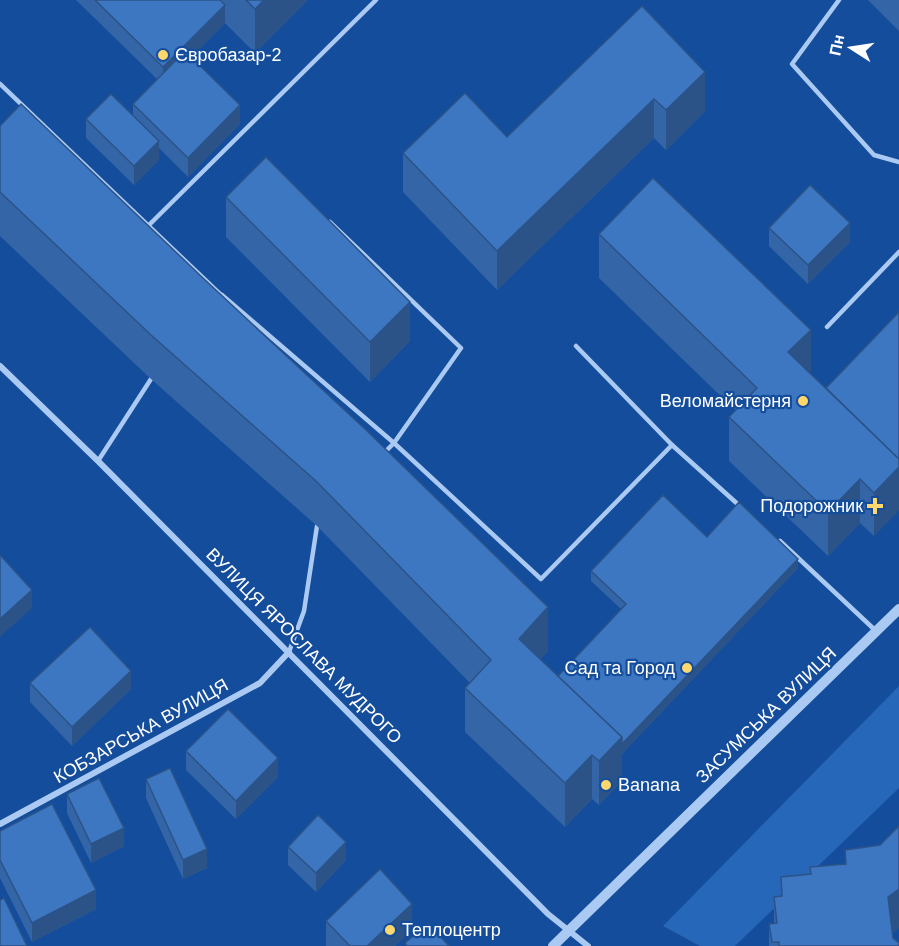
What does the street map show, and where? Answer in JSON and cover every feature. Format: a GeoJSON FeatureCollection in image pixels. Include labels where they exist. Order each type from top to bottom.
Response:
{"type":"FeatureCollection","features":[{"type":"Feature","properties":{"kind":"street","name":"ВУЛИЦЯ ЯРОСЛАВА МУДРОГО"},"geometry":{"type":"LineString","coordinates":[[0,366],[568,931],[588,946]]}},
{"type":"Feature","properties":{"kind":"street","name":"ЗАСУМСЬКА ВУЛИЦЯ"},"geometry":{"type":"LineString","coordinates":[[553,946],[899,609]]}},
{"type":"Feature","properties":{"kind":"street","name":"КОБЗАРСЬКА ВУЛИЦЯ"},"geometry":{"type":"LineString","coordinates":[[0,824],[260,683],[289,652]]}},
{"type":"Feature","properties":{"kind":"lane"},"geometry":{"type":"LineString","coordinates":[[149,225],[376,0]]}},
{"type":"Feature","properties":{"kind":"lane"},"geometry":{"type":"LineString","coordinates":[[839,0],[792,64],[874,155],[899,162]]}},
{"type":"Feature","properties":{"kind":"lane"},"geometry":{"type":"LineString","coordinates":[[0,84],[222,296],[394,443],[541,579],[672,445]]}},
{"type":"Feature","properties":{"kind":"lane"},"geometry":{"type":"LineString","coordinates":[[321,214],[462,348],[394,443],[380,458]]}},
{"type":"Feature","properties":{"kind":"lane"},"geometry":{"type":"LineString","coordinates":[[827,327],[899,252]]}},
{"type":"Feature","properties":{"kind":"lane"},"geometry":{"type":"LineString","coordinates":[[216,305],[222,296]]}},
{"type":"Feature","properties":{"kind":"lane"},"geometry":{"type":"LineString","coordinates":[[576,346],[672,445],[749,514]]}},
{"type":"Feature","properties":{"kind":"lane"},"geometry":{"type":"LineString","coordinates":[[98,461],[151,379]]}},
{"type":"Feature","properties":{"kind":"lane"},"geometry":{"type":"LineString","coordinates":[[289,652],[304,611],[317,526]]}},
{"type":"Feature","properties":{"kind":"lane"},"geometry":{"type":"LineString","coordinates":[[775,537],[876,631]]}},
{"type":"Feature","properties":{"kind":"shaded area"},"geometry":{"type":"Polygon","coordinates":[[[899,686],[899,788],[735,946],[700,946],[663,926],[899,686]]]}},
{"type":"Feature","properties":{"kind":"building","name":"Євробазар-2"},"geometry":{"type":"Polygon","coordinates":[[[95,0],[220,0],[225,5],[163,67],[95,0]]]}},
{"type":"Feature","properties":{"kind":"building"},"geometry":{"type":"Polygon","coordinates":[[[246,0],[264,0],[255,9],[246,0]]]}},
{"type":"Feature","properties":{"kind":"building"},"geometry":{"type":"Polygon","coordinates":[[[642,6],[705,72],[666,110],[654,99],[497,251],[403,153],[465,93],[507,137],[642,6]]]}},
{"type":"Feature","properties":{"kind":"building"},"geometry":{"type":"Polygon","coordinates":[[[185,51],[240,105],[188,158],[133,104],[185,51]]]}},
{"type":"Feature","properties":{"kind":"building"},"geometry":{"type":"Polygon","coordinates":[[[111,94],[159,141],[134,166],[86,119],[111,94]]]}},
{"type":"Feature","properties":{"kind":"building"},"geometry":{"type":"Polygon","coordinates":[[[21,104],[366,430],[548,607],[519,639],[622,737],[599,761],[592,755],[565,783],[465,688],[491,660],[317,482],[151,335],[0,192],[0,126],[21,104]]]}},
{"type":"Feature","properties":{"kind":"building"},"geometry":{"type":"Polygon","coordinates":[[[266,157],[410,302],[370,342],[226,197],[266,157]]]}},
{"type":"Feature","properties":{"kind":"building"},"geometry":{"type":"Polygon","coordinates":[[[653,178],[811,330],[788,352],[899,459],[899,467],[874,493],[860,479],[828,512],[729,417],[757,388],[599,234],[653,178]]]}},
{"type":"Feature","properties":{"kind":"building"},"geometry":{"type":"Polygon","coordinates":[[[810,185],[850,223],[808,265],[769,228],[810,185]]]}},
{"type":"Feature","properties":{"kind":"building"},"geometry":{"type":"Polygon","coordinates":[[[899,312],[899,459],[826,388],[899,312]]]}},
{"type":"Feature","properties":{"kind":"building"},"geometry":{"type":"Polygon","coordinates":[[[663,495],[707,537],[739,502],[798,559],[622,744],[622,737],[558,676],[626,604],[591,571],[663,495]]]}},
{"type":"Feature","properties":{"kind":"building"},"geometry":{"type":"Polygon","coordinates":[[[0,555],[32,590],[0,619],[0,555]]]}},
{"type":"Feature","properties":{"kind":"building"},"geometry":{"type":"Polygon","coordinates":[[[90,627],[131,671],[72,727],[30,683],[90,627]]]}},
{"type":"Feature","properties":{"kind":"building"},"geometry":{"type":"Polygon","coordinates":[[[228,709],[278,758],[236,801],[186,751],[228,709]]]}},
{"type":"Feature","properties":{"kind":"building"},"geometry":{"type":"Polygon","coordinates":[[[170,768],[207,849],[183,860],[146,779],[170,768]]]}},
{"type":"Feature","properties":{"kind":"building"},"geometry":{"type":"Polygon","coordinates":[[[99,778],[124,828],[91,844],[67,794],[99,778]]]}},
{"type":"Feature","properties":{"kind":"building"},"geometry":{"type":"Polygon","coordinates":[[[52,804],[96,890],[32,923],[0,860],[0,831],[52,804]]]}},
{"type":"Feature","properties":{"kind":"building"},"geometry":{"type":"Polygon","coordinates":[[[318,815],[346,842],[316,873],[288,847],[318,815]]]}},
{"type":"Feature","properties":{"kind":"building"},"geometry":{"type":"Polygon","coordinates":[[[899,826],[899,889],[888,897],[893,938],[899,946],[779,946],[779,942],[772,942],[769,924],[777,923],[774,897],[782,896],[781,877],[811,874],[810,867],[846,864],[845,850],[880,845],[899,826]]]}},
{"type":"Feature","properties":{"kind":"building"},"geometry":{"type":"Polygon","coordinates":[[[380,869],[412,904],[367,946],[350,946],[326,921],[380,869]]]}},
{"type":"Feature","properties":{"kind":"building"},"geometry":{"type":"Polygon","coordinates":[[[4,898],[27,946],[0,946],[0,900],[4,898]]]}},
{"type":"Feature","properties":{"kind":"building"},"geometry":{"type":"Polygon","coordinates":[[[428,923],[449,946],[407,946],[405,943],[428,923]]]}},
{"type":"Feature","properties":{"kind":"place","name":"Євробазар-2"},"geometry":{"type":"Point","coordinates":[163,55]}},
{"type":"Feature","properties":{"kind":"place","name":"Веломайстерня"},"geometry":{"type":"Point","coordinates":[803,401]}},
{"type":"Feature","properties":{"kind":"place","name":"Подорожник"},"geometry":{"type":"Point","coordinates":[875,506]}},
{"type":"Feature","properties":{"kind":"place","name":"Сад та Город"},"geometry":{"type":"Point","coordinates":[687,668]}},
{"type":"Feature","properties":{"kind":"place","name":"Banana"},"geometry":{"type":"Point","coordinates":[606,785]}},
{"type":"Feature","properties":{"kind":"place","name":"Теплоцентр"},"geometry":{"type":"Point","coordinates":[390,930]}}]}
